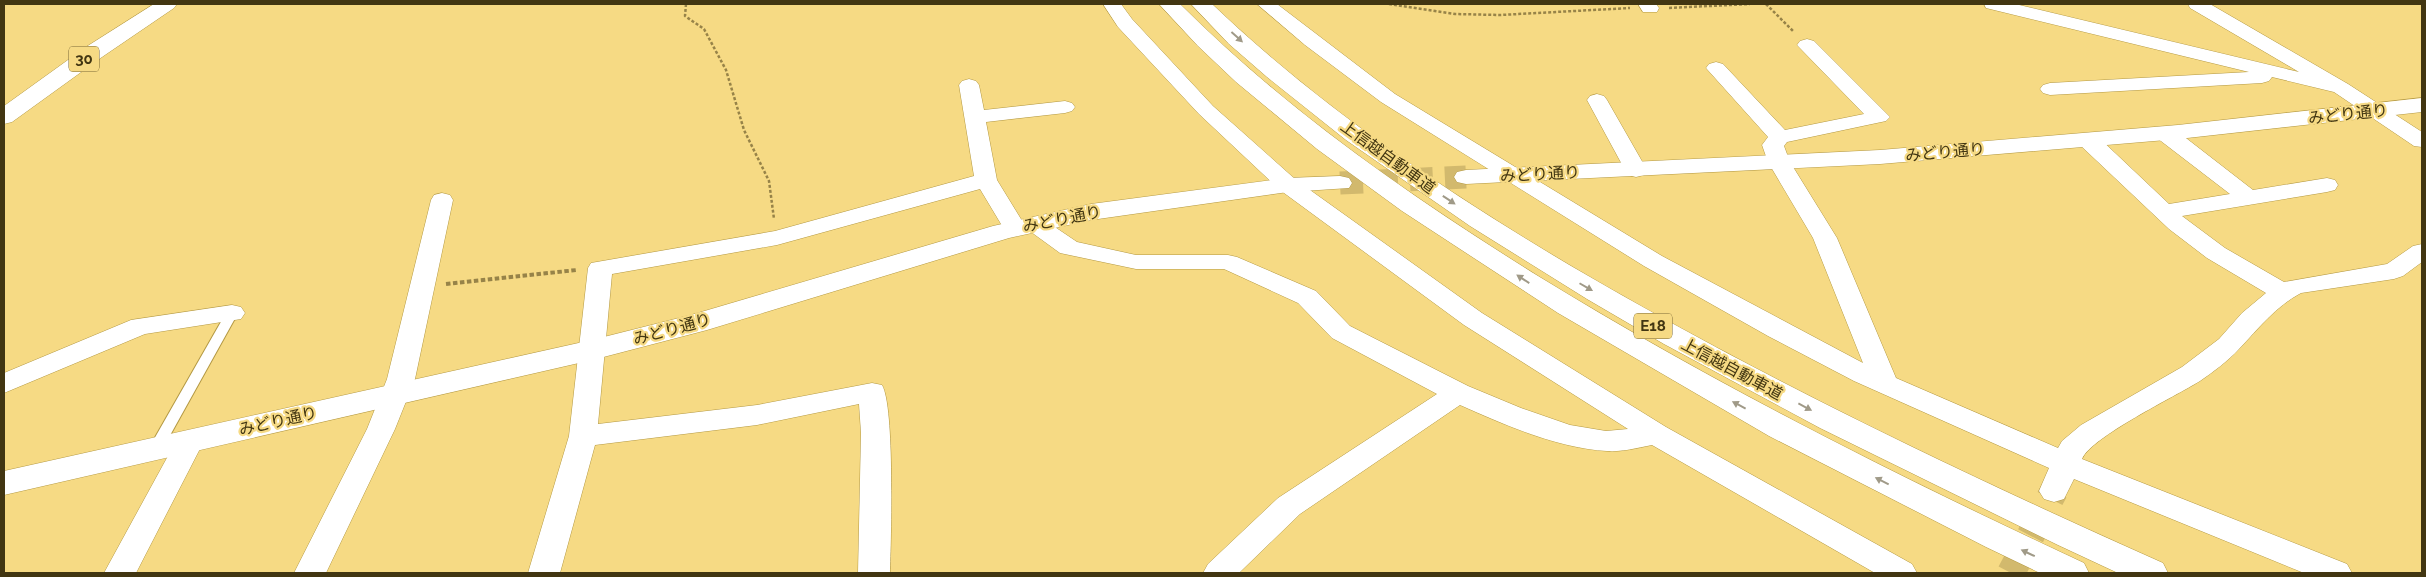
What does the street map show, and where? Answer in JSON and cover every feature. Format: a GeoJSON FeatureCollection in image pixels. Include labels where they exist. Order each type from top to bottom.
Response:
{"type":"FeatureCollection","features":[{"type":"Feature","properties":{"kind":"main road","name":"30"},"geometry":{"type":"LineString","coordinates":[[4,117],[94,52],[167,4]]}},
{"type":"Feature","properties":{"kind":"main road","name":"上信越自動車道"},"geometry":{"type":"LineString","coordinates":[[1169,4],[1238,71],[1303,126],[1432,220],[1556,300],[1676,371],[1823,450],[2072,573]]}},
{"type":"Feature","properties":{"kind":"main road","name":"上信越自動車道"},"geometry":{"type":"LineString","coordinates":[[1201,4],[1266,63],[1325,112],[1398,166],[1478,220],[1574,279],[1699,352],[1842,427],[2012,510],[2151,573]]}},
{"type":"Feature","properties":{"kind":"main road","name":"みどり通り"},"geometry":{"type":"LineString","coordinates":[[1466,177],[1880,157],[2166,133],[2375,112],[2422,105]]}},
{"type":"Feature","properties":{"kind":"main road","name":"みどり通り"},"geometry":{"type":"LineString","coordinates":[[4,483],[592,350],[697,324],[1025,227],[1091,212],[1288,185],[1340,182]]}},
{"type":"Feature","properties":{"kind":"street"},"geometry":{"type":"LineString","coordinates":[[1112,4],[1125,23],[1206,110],[1288,185],[1473,319],[1656,434],[1901,573]]}},
{"type":"Feature","properties":{"kind":"street"},"geometry":{"type":"LineString","coordinates":[[1266,4],[1388,98],[1661,266],[1777,330],[1885,384],[2066,464],[2336,573]]}},
{"type":"Feature","properties":{"kind":"street"},"geometry":{"type":"LineString","coordinates":[[1993,4],[2341,88]]}},
{"type":"Feature","properties":{"kind":"street"},"geometry":{"type":"LineString","coordinates":[[2198,4],[2341,88],[2422,141]]}},
{"type":"Feature","properties":{"kind":"street"},"geometry":{"type":"LineString","coordinates":[[1807,45],[1879,117],[1780,137],[1773,145],[1779,162],[1826,238],[1885,384]]}},
{"type":"Feature","properties":{"kind":"street"},"geometry":{"type":"LineString","coordinates":[[1716,68],[1780,137]]}},
{"type":"Feature","properties":{"kind":"street"},"geometry":{"type":"LineString","coordinates":[[2050,89],[2289,76]]}},
{"type":"Feature","properties":{"kind":"street"},"geometry":{"type":"LineString","coordinates":[[969,85],[986,180],[1025,227],[1069,248],[1136,262],[1228,262],[1307,297],[1341,332],[1458,393],[1524,419],[1566,432],[1606,441],[1656,434]]}},
{"type":"Feature","properties":{"kind":"street"},"geometry":{"type":"LineString","coordinates":[[1597,100],[1636,170]]}},
{"type":"Feature","properties":{"kind":"street"},"geometry":{"type":"LineString","coordinates":[[974,117],[1065,107]]}},
{"type":"Feature","properties":{"kind":"street"},"geometry":{"type":"LineString","coordinates":[[2166,133],[2250,198]]}},
{"type":"Feature","properties":{"kind":"street"},"geometry":{"type":"LineString","coordinates":[[2088,140],[2164,212],[2216,253],[2283,292]]}},
{"type":"Feature","properties":{"kind":"street"},"geometry":{"type":"LineString","coordinates":[[544,573],[584,436],[600,268],[778,238],[986,180]]}},
{"type":"Feature","properties":{"kind":"street"},"geometry":{"type":"LineString","coordinates":[[2164,212],[2327,185]]}},
{"type":"Feature","properties":{"kind":"street"},"geometry":{"type":"LineString","coordinates":[[310,573],[380,429],[401,379],[424,287],[442,200]]}},
{"type":"Feature","properties":{"kind":"street"},"geometry":{"type":"LineString","coordinates":[[2054,491],[2072,448],[2091,432],[2192,373],[2228,345],[2251,319],[2283,292],[2295,286],[2394,271],[2422,251]]}},
{"type":"Feature","properties":{"kind":"street"},"geometry":{"type":"LineString","coordinates":[[4,384],[140,326],[232,313]]}},
{"type":"Feature","properties":{"kind":"street"},"geometry":{"type":"LineString","coordinates":[[584,436],[757,415],[872,392],[875,433],[874,573]]}},
{"type":"Feature","properties":{"kind":"street"},"geometry":{"type":"LineString","coordinates":[[1219,573],[1290,506],[1458,393]]}},
{"type":"Feature","properties":{"kind":"street"},"geometry":{"type":"LineString","coordinates":[[120,573],[190,441]]}},
{"type":"Feature","properties":{"kind":"lane"},"geometry":{"type":"LineString","coordinates":[[156,448],[232,313]]}},
{"type":"Feature","properties":{"kind":"path"},"geometry":{"type":"LineString","coordinates":[[686,4],[685,16],[704,28],[726,70],[744,130],[769,180],[778,238]]}},
{"type":"Feature","properties":{"kind":"path"},"geometry":{"type":"LineString","coordinates":[[1389,4],[1455,14],[1500,15],[1648,6],[1750,4]]}},
{"type":"Feature","properties":{"kind":"path"},"geometry":{"type":"LineString","coordinates":[[1766,4],[1807,45]]}},
{"type":"Feature","properties":{"kind":"path"},"geometry":{"type":"LineString","coordinates":[[424,287],[600,268]]}},
{"type":"Feature","properties":{"kind":"tunnel"},"geometry":{"type":"LineString","coordinates":[[1340,183],[1466,177]]}},
{"type":"Feature","properties":{"kind":"tunnel"},"geometry":{"type":"LineString","coordinates":[[2011,573],[2054,491]]}}]}
